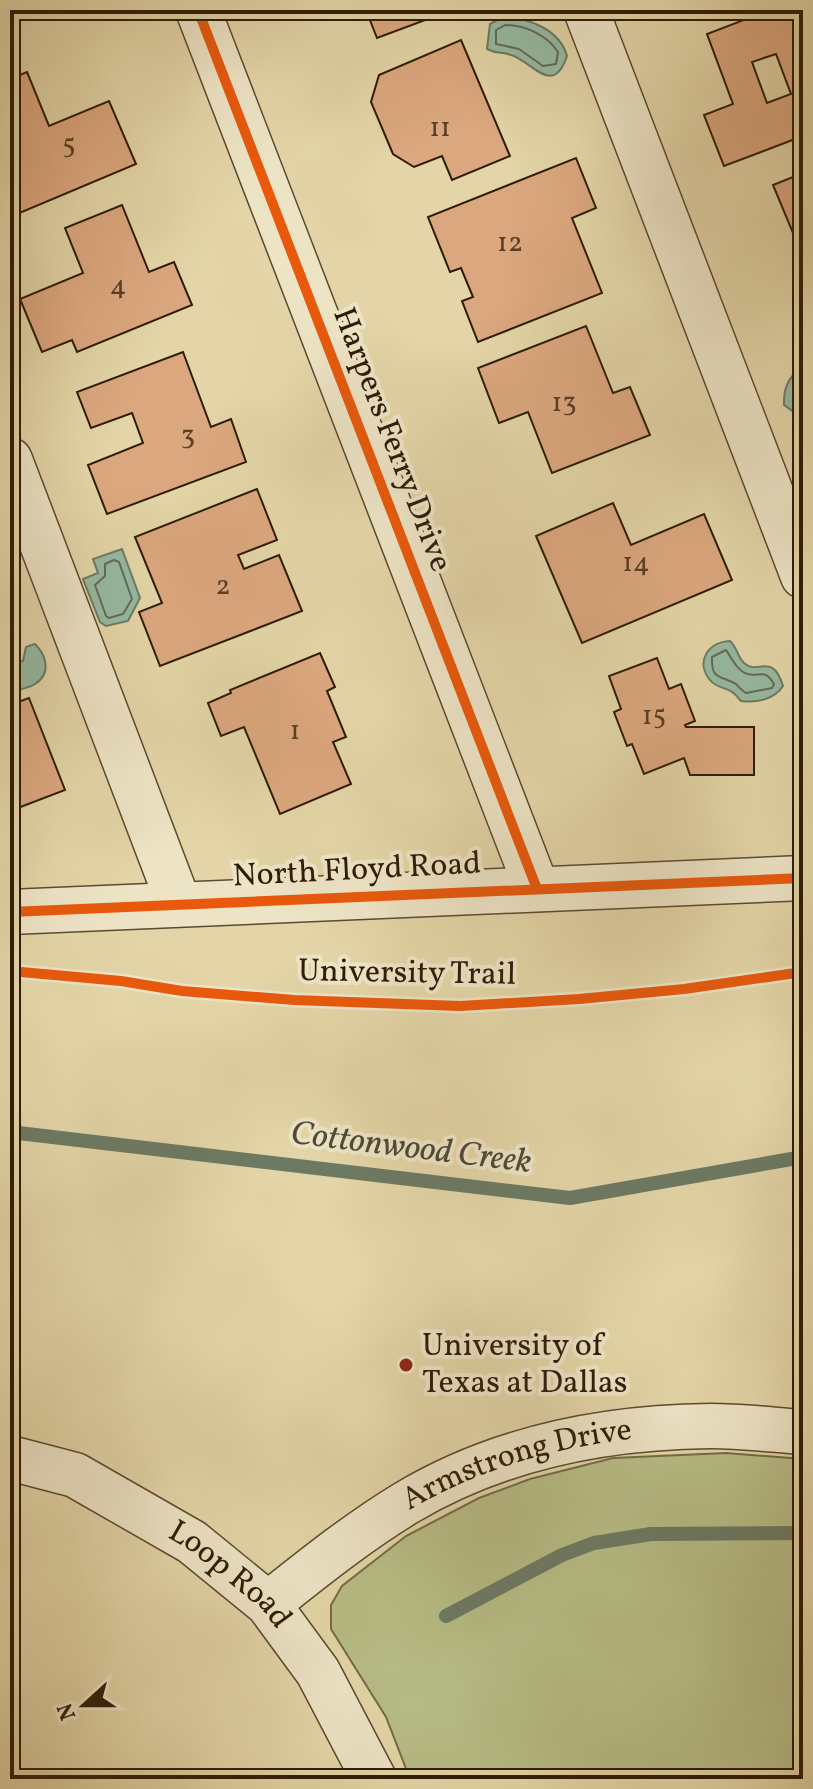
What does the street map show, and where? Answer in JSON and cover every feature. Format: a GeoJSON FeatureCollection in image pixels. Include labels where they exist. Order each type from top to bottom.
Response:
{"type":"FeatureCollection","features":[{"type":"Feature","properties":{"kind":"street","name":"Harpers Ferry Drive"},"geometry":{"type":"LineString","coordinates":[[198,10],[537,889]]}},
{"type":"Feature","properties":{"kind":"street"},"geometry":{"type":"LineString","coordinates":[[586,10],[803,576]]}},
{"type":"Feature","properties":{"kind":"street"},"geometry":{"type":"LineString","coordinates":[[10,460],[179,904]]}},
{"type":"Feature","properties":{"kind":"street","name":"North Floyd Road"},"geometry":{"type":"LineString","coordinates":[[10,912],[803,878]]}},
{"type":"Feature","properties":{"kind":"street","name":"Armstrong Drive"},"geometry":{"type":"LineString","coordinates":[[268,1604],[320,1562],[407,1502],[480,1467],[535,1447],[612,1433],[712,1426],[803,1432]]}},
{"type":"Feature","properties":{"kind":"street","name":"Loop Road"},"geometry":{"type":"LineString","coordinates":[[10,1458],[75,1475],[192,1542],[268,1604],[318,1672],[374,1779]]}},
{"type":"Feature","properties":{"kind":"shaded area"},"geometry":{"type":"Polygon","coordinates":[[[726,1453],[803,1459],[803,1777],[410,1779],[386,1717],[331,1629],[331,1605],[342,1586],[406,1536],[479,1498],[530,1479],[613,1458],[726,1453]]]}},
{"type":"Feature","properties":{"kind":"water"},"geometry":{"type":"Polygon","coordinates":[[[503,17],[532,22],[558,39],[567,56],[561,68],[549,76],[519,58],[487,49],[490,24],[503,17]]]}},
{"type":"Feature","properties":{"kind":"water"},"geometry":{"type":"Polygon","coordinates":[[[803,364],[803,414],[798,415],[784,405],[784,398],[788,382],[803,364]]]}},
{"type":"Feature","properties":{"kind":"water"},"geometry":{"type":"Polygon","coordinates":[[[122,549],[140,598],[128,621],[106,626],[100,622],[83,579],[98,573],[93,559],[122,549]]]}},
{"type":"Feature","properties":{"kind":"water"},"geometry":{"type":"Polygon","coordinates":[[[730,641],[744,663],[754,667],[770,667],[779,675],[783,686],[775,695],[764,700],[741,701],[729,690],[712,683],[704,666],[706,654],[715,645],[730,641]]]}},
{"type":"Feature","properties":{"kind":"water"},"geometry":{"type":"Polygon","coordinates":[[[35,644],[46,664],[44,675],[32,686],[10,692],[10,662],[23,661],[26,647],[35,644]]]}},
{"type":"Feature","properties":{"kind":"building"},"geometry":{"type":"Polygon","coordinates":[[[366,10],[452,10],[377,38],[366,10]]]}},
{"type":"Feature","properties":{"kind":"building"},"geometry":{"type":"Polygon","coordinates":[[[770,10],[803,10],[803,136],[724,166],[704,115],[733,104],[707,34],[770,10]],[[776,54],[752,62],[767,103],[791,94],[776,54]]]}},
{"type":"Feature","properties":{"kind":"building"},"geometry":{"type":"Polygon","coordinates":[[[461,40],[510,156],[452,180],[442,156],[414,167],[393,154],[371,102],[379,75],[461,40]]]}},
{"type":"Feature","properties":{"kind":"building"},"geometry":{"type":"Polygon","coordinates":[[[27,72],[49,126],[109,101],[136,164],[10,217],[10,79],[27,72]]]}},
{"type":"Feature","properties":{"kind":"building"},"geometry":{"type":"Polygon","coordinates":[[[576,158],[596,208],[572,218],[602,293],[478,342],[462,301],[473,297],[461,268],[450,272],[428,217],[576,158]]]}},
{"type":"Feature","properties":{"kind":"building"},"geometry":{"type":"Polygon","coordinates":[[[803,173],[803,257],[773,185],[803,173]]]}},
{"type":"Feature","properties":{"kind":"building"},"geometry":{"type":"Polygon","coordinates":[[[122,205],[149,272],[174,262],[192,305],[77,352],[72,340],[42,352],[20,299],[83,273],[65,228],[122,205]]]}},
{"type":"Feature","properties":{"kind":"building"},"geometry":{"type":"Polygon","coordinates":[[[586,326],[613,393],[630,387],[650,435],[552,473],[528,412],[499,423],[478,368],[586,326]]]}},
{"type":"Feature","properties":{"kind":"building"},"geometry":{"type":"Polygon","coordinates":[[[183,352],[211,427],[231,419],[246,462],[107,514],[88,465],[143,443],[132,413],[91,428],[77,392],[183,352]]]}},
{"type":"Feature","properties":{"kind":"building"},"geometry":{"type":"Polygon","coordinates":[[[257,489],[277,540],[238,555],[244,569],[279,555],[302,611],[160,666],[139,612],[162,603],[135,537],[257,489]]]}},
{"type":"Feature","properties":{"kind":"building"},"geometry":{"type":"Polygon","coordinates":[[[613,503],[631,545],[704,514],[732,580],[582,643],[536,536],[613,503]]]}},
{"type":"Feature","properties":{"kind":"building"},"geometry":{"type":"Polygon","coordinates":[[[320,653],[335,687],[327,691],[346,737],[333,742],[351,784],[280,814],[244,727],[221,736],[208,703],[231,693],[230,690],[320,653]]]}},
{"type":"Feature","properties":{"kind":"building"},"geometry":{"type":"Polygon","coordinates":[[[657,658],[669,689],[681,684],[695,721],[686,727],[754,727],[754,775],[690,775],[684,758],[644,774],[632,744],[627,746],[614,712],[621,709],[609,676],[657,658]]]}},
{"type":"Feature","properties":{"kind":"building"},"geometry":{"type":"Polygon","coordinates":[[[29,698],[65,790],[10,811],[10,705],[29,698]]]}},
{"type":"Feature","properties":{"kind":"waterway","name":"Cottonwood Creek"},"geometry":{"type":"LineString","coordinates":[[10,1132],[570,1198],[803,1157]]}},
{"type":"Feature","properties":{"kind":"waterway"},"geometry":{"type":"LineString","coordinates":[[446,1616],[562,1555],[594,1543],[651,1534],[803,1533]]}},
{"type":"Feature","properties":{"kind":"cycle path"},"geometry":{"type":"LineString","coordinates":[[198,10],[537,889]]}},
{"type":"Feature","properties":{"kind":"cycle path"},"geometry":{"type":"LineString","coordinates":[[10,912],[803,878]]}},
{"type":"Feature","properties":{"kind":"cycle path","name":"University Trail"},"geometry":{"type":"LineString","coordinates":[[10,971],[121,981],[182,991],[294,1000],[460,1006],[684,989],[803,972]]}},
{"type":"Feature","properties":{"kind":"place","name":"University of Texas at Dallas"},"geometry":{"type":"Point","coordinates":[406,1365]}}]}
